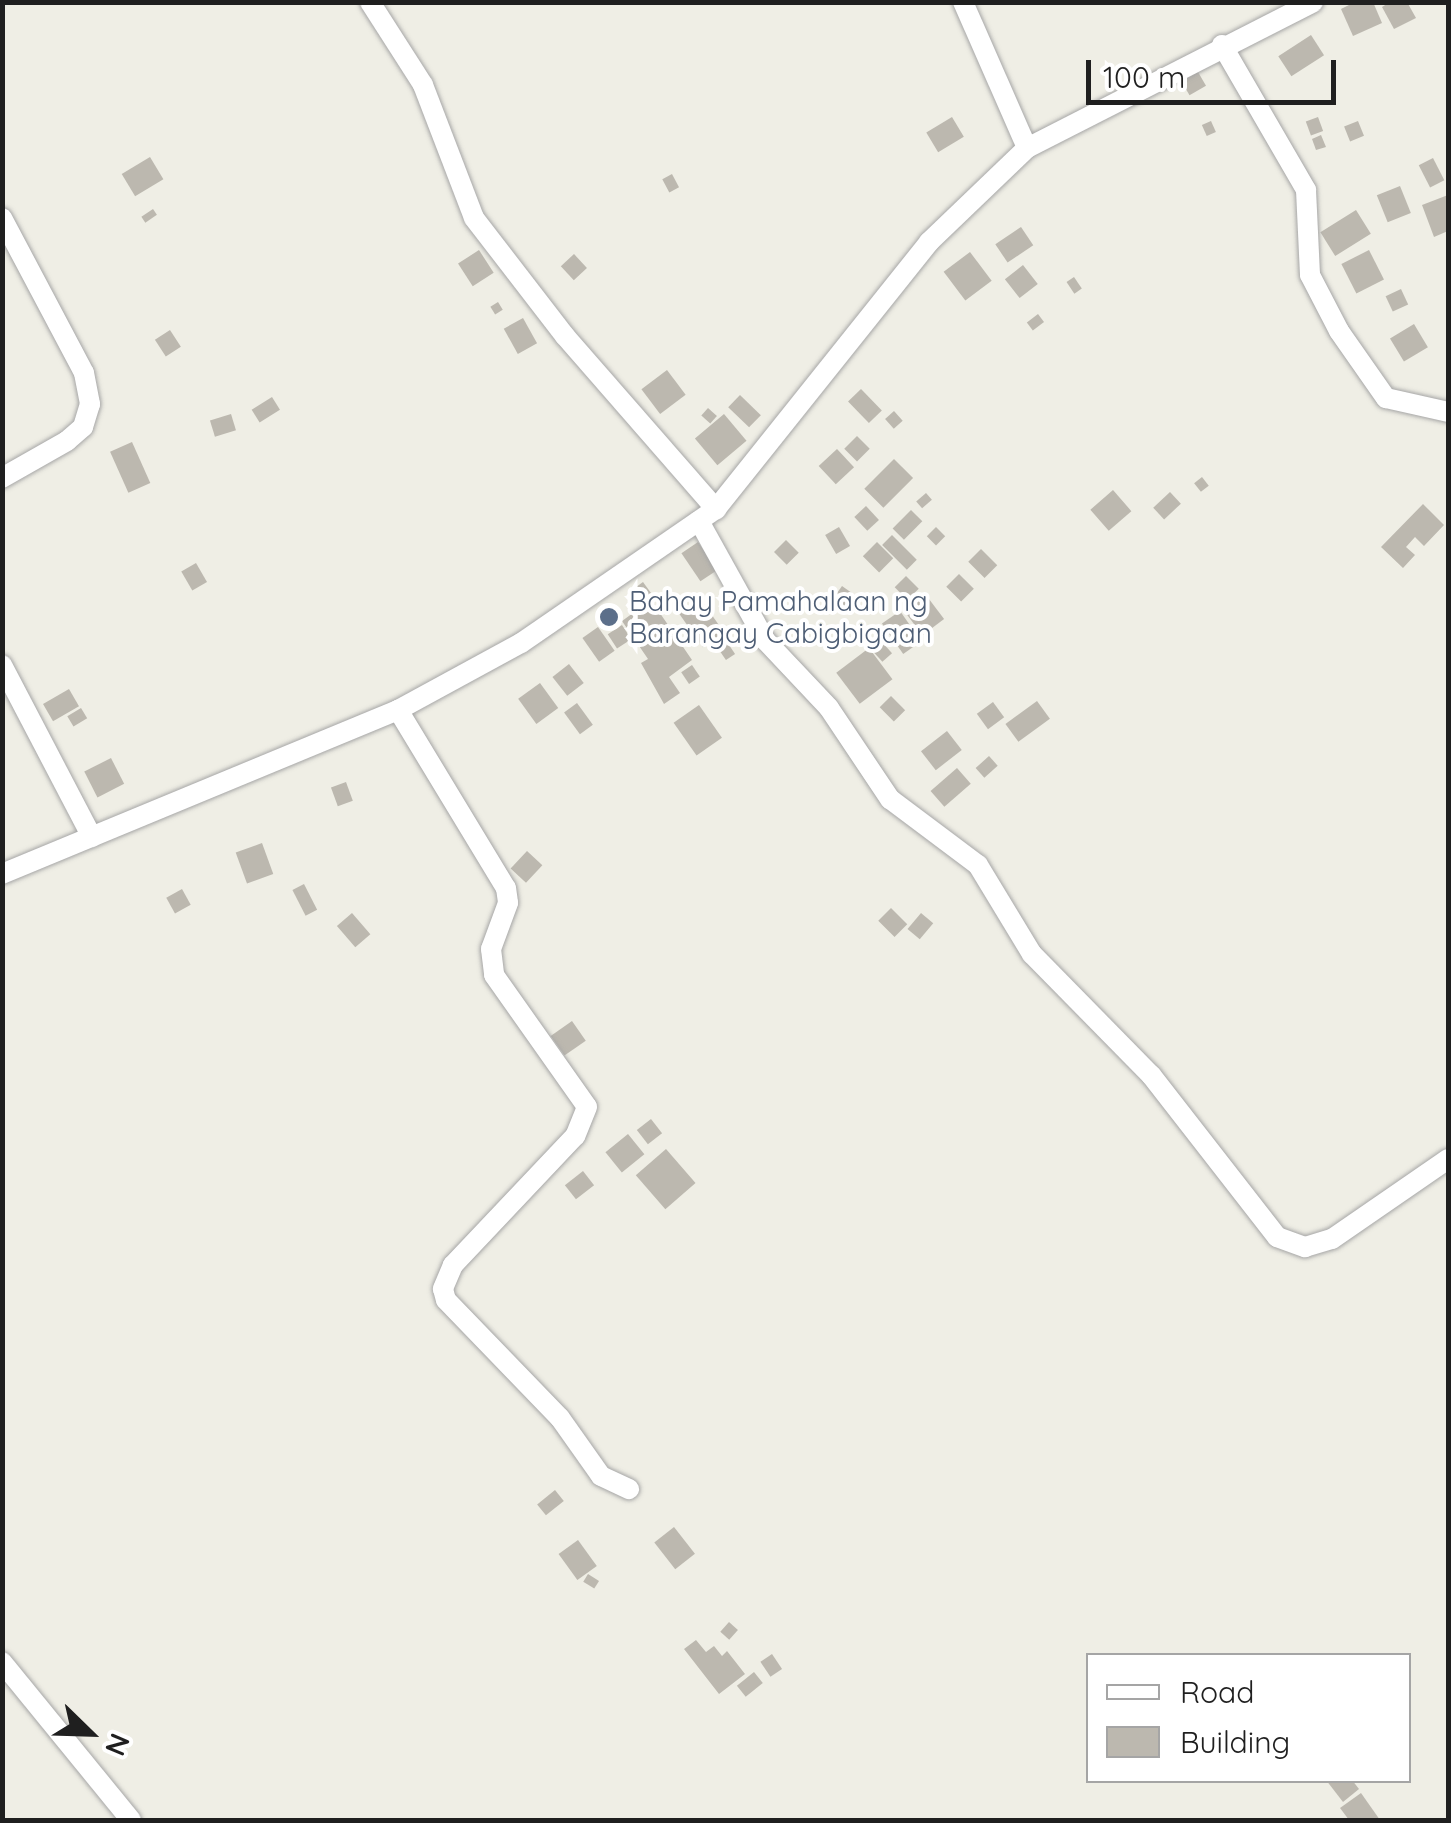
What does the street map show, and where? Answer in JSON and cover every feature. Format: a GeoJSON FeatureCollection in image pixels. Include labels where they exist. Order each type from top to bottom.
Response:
{"type":"FeatureCollection","features":[{"type":"Feature","properties":{"kind":"street"},"geometry":{"type":"LineString","coordinates":[[370,2],[423,85],[474,218],[708,515],[766,640],[829,708],[890,800],[978,865],[1032,954],[1151,1075],[1277,1237],[1305,1246],[1332,1239],[1448,1158]]}},
{"type":"Feature","properties":{"kind":"street"},"geometry":{"type":"LineString","coordinates":[[962,2],[1027,148]]}},
{"type":"Feature","properties":{"kind":"street"},"geometry":{"type":"LineString","coordinates":[[2,874],[398,710],[521,643],[708,515],[929,242],[1027,148],[1222,45],[1313,2]]}},
{"type":"Feature","properties":{"kind":"street"},"geometry":{"type":"LineString","coordinates":[[1222,45],[1306,190],[1310,274],[1339,332],[1386,398],[1448,412]]}},
{"type":"Feature","properties":{"kind":"street"},"geometry":{"type":"LineString","coordinates":[[2,218],[84,372],[90,404],[83,426],[67,442],[2,478]]}},
{"type":"Feature","properties":{"kind":"street"},"geometry":{"type":"LineString","coordinates":[[2,665],[92,837]]}},
{"type":"Feature","properties":{"kind":"street"},"geometry":{"type":"LineString","coordinates":[[398,710],[506,888],[508,903],[490,948],[494,975],[587,1108],[575,1136],[453,1265],[443,1289],[446,1300],[549,1406],[601,1476],[629,1490]]}},
{"type":"Feature","properties":{"kind":"street"},"geometry":{"type":"LineString","coordinates":[[2,1662],[130,1820]]}},
{"type":"Feature","properties":{"kind":"building"},"geometry":{"type":"Polygon","coordinates":[[[1355,2],[1373,2],[1382,23],[1353,36],[1341,9],[1355,2]]]}},
{"type":"Feature","properties":{"kind":"building"},"geometry":{"type":"Polygon","coordinates":[[[1390,2],[1407,2],[1416,18],[1394,29],[1382,7],[1390,2]]]}},
{"type":"Feature","properties":{"kind":"building"},"geometry":{"type":"Polygon","coordinates":[[[1311,35],[1324,55],[1291,76],[1278,56],[1311,35]]]}},
{"type":"Feature","properties":{"kind":"building"},"geometry":{"type":"Polygon","coordinates":[[[1198,72],[1206,86],[1190,95],[1182,82],[1198,72]]]}},
{"type":"Feature","properties":{"kind":"building"},"geometry":{"type":"Polygon","coordinates":[[[952,117],[964,137],[938,152],[926,132],[952,117]]]}},
{"type":"Feature","properties":{"kind":"building"},"geometry":{"type":"Polygon","coordinates":[[[1318,117],[1323,131],[1311,136],[1306,121],[1318,117]]]}},
{"type":"Feature","properties":{"kind":"building"},"geometry":{"type":"Polygon","coordinates":[[[1211,121],[1216,132],[1207,136],[1202,125],[1211,121]]]}},
{"type":"Feature","properties":{"kind":"building"},"geometry":{"type":"Polygon","coordinates":[[[1358,121],[1364,136],[1350,141],[1344,127],[1358,121]]]}},
{"type":"Feature","properties":{"kind":"building"},"geometry":{"type":"Polygon","coordinates":[[[1321,135],[1326,147],[1316,150],[1312,139],[1321,135]]]}},
{"type":"Feature","properties":{"kind":"building"},"geometry":{"type":"Polygon","coordinates":[[[150,157],[163,179],[135,196],[122,174],[150,157]]]}},
{"type":"Feature","properties":{"kind":"building"},"geometry":{"type":"Polygon","coordinates":[[[1433,158],[1444,180],[1430,188],[1419,165],[1433,158]]]}},
{"type":"Feature","properties":{"kind":"building"},"geometry":{"type":"Polygon","coordinates":[[[672,174],[679,187],[669,192],[662,179],[672,174]]]}},
{"type":"Feature","properties":{"kind":"building"},"geometry":{"type":"Polygon","coordinates":[[[1400,186],[1411,213],[1388,222],[1377,195],[1400,186]]]}},
{"type":"Feature","properties":{"kind":"building"},"geometry":{"type":"Polygon","coordinates":[[[1448,195],[1448,231],[1434,237],[1422,205],[1448,195]]]}},
{"type":"Feature","properties":{"kind":"building"},"geometry":{"type":"Polygon","coordinates":[[[153,209],[157,215],[145,223],[141,217],[153,209]]]}},
{"type":"Feature","properties":{"kind":"building"},"geometry":{"type":"Polygon","coordinates":[[[1356,210],[1371,234],[1335,256],[1320,232],[1356,210]]]}},
{"type":"Feature","properties":{"kind":"building"},"geometry":{"type":"Polygon","coordinates":[[[1021,227],[1033,245],[1008,263],[995,244],[1021,227]]]}},
{"type":"Feature","properties":{"kind":"building"},"geometry":{"type":"Polygon","coordinates":[[[479,250],[494,273],[473,286],[458,264],[479,250]]]}},
{"type":"Feature","properties":{"kind":"building"},"geometry":{"type":"Polygon","coordinates":[[[1369,250],[1384,279],[1356,293],[1341,264],[1369,250]]]}},
{"type":"Feature","properties":{"kind":"building"},"geometry":{"type":"Polygon","coordinates":[[[970,252],[992,281],[965,301],[944,272],[970,252]]]}},
{"type":"Feature","properties":{"kind":"building"},"geometry":{"type":"Polygon","coordinates":[[[574,254],[587,268],[574,280],[561,266],[574,254]]]}},
{"type":"Feature","properties":{"kind":"building"},"geometry":{"type":"Polygon","coordinates":[[[1023,265],[1038,284],[1020,298],[1005,279],[1023,265]]]}},
{"type":"Feature","properties":{"kind":"building"},"geometry":{"type":"Polygon","coordinates":[[[1074,277],[1082,289],[1074,294],[1067,282],[1074,277]]]}},
{"type":"Feature","properties":{"kind":"building"},"geometry":{"type":"Polygon","coordinates":[[[1401,289],[1408,304],[1393,312],[1386,296],[1401,289]]]}},
{"type":"Feature","properties":{"kind":"building"},"geometry":{"type":"Polygon","coordinates":[[[498,302],[503,310],[495,314],[490,307],[498,302]]]}},
{"type":"Feature","properties":{"kind":"building"},"geometry":{"type":"Polygon","coordinates":[[[1038,314],[1044,322],[1033,330],[1027,322],[1038,314]]]}},
{"type":"Feature","properties":{"kind":"building"},"geometry":{"type":"Polygon","coordinates":[[[523,318],[537,343],[518,354],[504,329],[523,318]]]}},
{"type":"Feature","properties":{"kind":"building"},"geometry":{"type":"Polygon","coordinates":[[[1414,324],[1428,347],[1404,362],[1390,338],[1414,324]]]}},
{"type":"Feature","properties":{"kind":"building"},"geometry":{"type":"Polygon","coordinates":[[[170,330],[181,347],[166,357],[155,340],[170,330]]]}},
{"type":"Feature","properties":{"kind":"building"},"geometry":{"type":"Polygon","coordinates":[[[667,370],[686,395],[660,414],[641,389],[667,370]]]}},
{"type":"Feature","properties":{"kind":"building"},"geometry":{"type":"Polygon","coordinates":[[[861,389],[882,411],[869,423],[848,402],[861,389]]]}},
{"type":"Feature","properties":{"kind":"building"},"geometry":{"type":"Polygon","coordinates":[[[740,395],[761,415],[749,427],[728,407],[740,395]]]}},
{"type":"Feature","properties":{"kind":"building"},"geometry":{"type":"Polygon","coordinates":[[[272,397],[280,410],[260,422],[252,410],[272,397]]]}},
{"type":"Feature","properties":{"kind":"building"},"geometry":{"type":"Polygon","coordinates":[[[708,408],[717,416],[710,423],[701,415],[708,408]]]}},
{"type":"Feature","properties":{"kind":"building"},"geometry":{"type":"Polygon","coordinates":[[[894,411],[903,421],[894,429],[885,419],[894,411]]]}},
{"type":"Feature","properties":{"kind":"building"},"geometry":{"type":"Polygon","coordinates":[[[231,414],[236,430],[215,437],[210,420],[231,414]]]}},
{"type":"Feature","properties":{"kind":"building"},"geometry":{"type":"Polygon","coordinates":[[[724,414],[746,441],[717,465],[695,438],[724,414]]]}},
{"type":"Feature","properties":{"kind":"building"},"geometry":{"type":"Polygon","coordinates":[[[857,436],[870,449],[857,461],[844,449],[857,436]]]}},
{"type":"Feature","properties":{"kind":"building"},"geometry":{"type":"Polygon","coordinates":[[[132,442],[150,483],[128,493],[110,452],[132,442]]]}},
{"type":"Feature","properties":{"kind":"building"},"geometry":{"type":"Polygon","coordinates":[[[837,449],[854,467],[836,484],[819,466],[837,449]]]}},
{"type":"Feature","properties":{"kind":"building"},"geometry":{"type":"Polygon","coordinates":[[[894,459],[913,478],[883,508],[864,489],[894,459]]]}},
{"type":"Feature","properties":{"kind":"building"},"geometry":{"type":"Polygon","coordinates":[[[1202,477],[1209,486],[1201,492],[1194,483],[1202,477]]]}},
{"type":"Feature","properties":{"kind":"building"},"geometry":{"type":"Polygon","coordinates":[[[1113,490],[1131,511],[1109,531],[1090,510],[1113,490]]]}},
{"type":"Feature","properties":{"kind":"building"},"geometry":{"type":"Polygon","coordinates":[[[1170,492],[1181,504],[1164,519],[1153,508],[1170,492]]]}},
{"type":"Feature","properties":{"kind":"building"},"geometry":{"type":"Polygon","coordinates":[[[926,493],[932,500],[922,508],[916,502],[926,493]]]}},
{"type":"Feature","properties":{"kind":"building"},"geometry":{"type":"Polygon","coordinates":[[[1423,504],[1444,525],[1424,546],[1415,537],[1406,547],[1415,555],[1403,568],[1381,547],[1423,504]]]}},
{"type":"Feature","properties":{"kind":"building"},"geometry":{"type":"Polygon","coordinates":[[[866,506],[879,520],[867,531],[854,517],[866,506]]]}},
{"type":"Feature","properties":{"kind":"building"},"geometry":{"type":"Polygon","coordinates":[[[911,510],[922,521],[904,540],[893,528],[911,510]]]}},
{"type":"Feature","properties":{"kind":"building"},"geometry":{"type":"Polygon","coordinates":[[[839,527],[850,546],[836,554],[825,535],[839,527]]]}},
{"type":"Feature","properties":{"kind":"building"},"geometry":{"type":"Polygon","coordinates":[[[936,527],[945,536],[936,545],[927,536],[936,527]]]}},
{"type":"Feature","properties":{"kind":"building"},"geometry":{"type":"Polygon","coordinates":[[[892,535],[917,560],[907,570],[882,545],[892,535]]]}},
{"type":"Feature","properties":{"kind":"building"},"geometry":{"type":"Polygon","coordinates":[[[786,540],[799,553],[787,565],[774,552],[786,540]]]}},
{"type":"Feature","properties":{"kind":"building"},"geometry":{"type":"Polygon","coordinates":[[[698,542],[717,570],[700,581],[681,553],[698,542]]]}},
{"type":"Feature","properties":{"kind":"building"},"geometry":{"type":"Polygon","coordinates":[[[877,542],[893,558],[879,572],[863,556],[877,542]]]}},
{"type":"Feature","properties":{"kind":"building"},"geometry":{"type":"Polygon","coordinates":[[[981,549],[997,565],[985,578],[968,562],[981,549]]]}},
{"type":"Feature","properties":{"kind":"building"},"geometry":{"type":"Polygon","coordinates":[[[196,563],[207,582],[192,591],[181,572],[196,563]]]}},
{"type":"Feature","properties":{"kind":"building"},"geometry":{"type":"Polygon","coordinates":[[[959,574],[974,589],[961,602],[946,587],[959,574]]]}},
{"type":"Feature","properties":{"kind":"building"},"geometry":{"type":"Polygon","coordinates":[[[906,576],[919,589],[907,600],[895,587],[906,576]]]}},
{"type":"Feature","properties":{"kind":"building"},"geometry":{"type":"Polygon","coordinates":[[[643,582],[653,596],[642,604],[632,590],[643,582]]]}},
{"type":"Feature","properties":{"kind":"building"},"geometry":{"type":"Polygon","coordinates":[[[842,586],[855,595],[843,612],[830,603],[842,586]]]}},
{"type":"Feature","properties":{"kind":"building"},"geometry":{"type":"Polygon","coordinates":[[[926,595],[944,619],[922,635],[904,611],[926,595]]]}},
{"type":"Feature","properties":{"kind":"building"},"geometry":{"type":"Polygon","coordinates":[[[700,598],[724,632],[703,647],[679,613],[700,598]]]}},
{"type":"Feature","properties":{"kind":"building"},"geometry":{"type":"Polygon","coordinates":[[[651,600],[692,660],[669,677],[680,693],[664,704],[641,663],[648,659],[622,621],[651,600]]]}},
{"type":"Feature","properties":{"kind":"building","name":"Bahay Pamahalaan ng Barangay Cabigbigaan"},"geometry":{"type":"Polygon","coordinates":[[[612,604],[622,619],[607,629],[597,614],[612,604]]]}},
{"type":"Feature","properties":{"kind":"building"},"geometry":{"type":"Polygon","coordinates":[[[900,611],[921,641],[903,654],[882,624],[900,611]]]}},
{"type":"Feature","properties":{"kind":"building"},"geometry":{"type":"Polygon","coordinates":[[[622,625],[631,639],[617,649],[608,634],[622,625]]]}},
{"type":"Feature","properties":{"kind":"building"},"geometry":{"type":"Polygon","coordinates":[[[598,627],[615,651],[599,662],[582,638],[598,627]]]}},
{"type":"Feature","properties":{"kind":"building"},"geometry":{"type":"Polygon","coordinates":[[[725,639],[735,654],[726,660],[716,645],[725,639]]]}},
{"type":"Feature","properties":{"kind":"building"},"geometry":{"type":"Polygon","coordinates":[[[882,642],[892,653],[882,662],[872,651],[882,642]]]}},
{"type":"Feature","properties":{"kind":"building"},"geometry":{"type":"Polygon","coordinates":[[[869,648],[892,679],[860,704],[836,673],[869,648]]]}},
{"type":"Feature","properties":{"kind":"building"},"geometry":{"type":"Polygon","coordinates":[[[569,664],[584,683],[567,696],[552,677],[569,664]]]}},
{"type":"Feature","properties":{"kind":"building"},"geometry":{"type":"Polygon","coordinates":[[[692,665],[700,677],[689,684],[681,672],[692,665]]]}},
{"type":"Feature","properties":{"kind":"building"},"geometry":{"type":"Polygon","coordinates":[[[540,683],[558,708],[536,724],[518,699],[540,683]]]}},
{"type":"Feature","properties":{"kind":"building"},"geometry":{"type":"Polygon","coordinates":[[[69,689],[79,706],[53,721],[43,704],[69,689]]]}},
{"type":"Feature","properties":{"kind":"building"},"geometry":{"type":"Polygon","coordinates":[[[891,696],[905,710],[894,721],[880,707],[891,696]]]}},
{"type":"Feature","properties":{"kind":"building"},"geometry":{"type":"Polygon","coordinates":[[[1037,701],[1050,719],[1018,742],[1005,724],[1037,701]]]}},
{"type":"Feature","properties":{"kind":"building"},"geometry":{"type":"Polygon","coordinates":[[[993,702],[1004,717],[988,729],[977,714],[993,702]]]}},
{"type":"Feature","properties":{"kind":"building"},"geometry":{"type":"Polygon","coordinates":[[[577,703],[593,725],[580,734],[564,712],[577,703]]]}},
{"type":"Feature","properties":{"kind":"building"},"geometry":{"type":"Polygon","coordinates":[[[699,705],[722,738],[697,756],[674,723],[699,705]]]}},
{"type":"Feature","properties":{"kind":"building"},"geometry":{"type":"Polygon","coordinates":[[[81,708],[87,718],[73,727],[67,716],[81,708]]]}},
{"type":"Feature","properties":{"kind":"building"},"geometry":{"type":"Polygon","coordinates":[[[947,731],[962,750],[936,770],[921,751],[947,731]]]}},
{"type":"Feature","properties":{"kind":"building"},"geometry":{"type":"Polygon","coordinates":[[[989,756],[998,766],[984,778],[976,768],[989,756]]]}},
{"type":"Feature","properties":{"kind":"building"},"geometry":{"type":"Polygon","coordinates":[[[111,758],[124,784],[97,797],[84,772],[111,758]]]}},
{"type":"Feature","properties":{"kind":"building"},"geometry":{"type":"Polygon","coordinates":[[[957,768],[971,784],[944,807],[931,791],[957,768]]]}},
{"type":"Feature","properties":{"kind":"building"},"geometry":{"type":"Polygon","coordinates":[[[346,782],[353,801],[338,806],[331,787],[346,782]]]}},
{"type":"Feature","properties":{"kind":"building"},"geometry":{"type":"Polygon","coordinates":[[[262,843],[273,874],[247,884],[236,853],[262,843]]]}},
{"type":"Feature","properties":{"kind":"building"},"geometry":{"type":"Polygon","coordinates":[[[527,851],[542,865],[526,883],[511,869],[527,851]]]}},
{"type":"Feature","properties":{"kind":"building"},"geometry":{"type":"Polygon","coordinates":[[[304,884],[317,910],[306,916],[292,890],[304,884]]]}},
{"type":"Feature","properties":{"kind":"building"},"geometry":{"type":"Polygon","coordinates":[[[182,889],[191,905],[175,913],[166,898],[182,889]]]}},
{"type":"Feature","properties":{"kind":"building"},"geometry":{"type":"Polygon","coordinates":[[[891,908],[907,924],[895,937],[878,921],[891,908]]]}},
{"type":"Feature","properties":{"kind":"building"},"geometry":{"type":"Polygon","coordinates":[[[352,913],[370,934],[355,947],[337,926],[352,913]]]}},
{"type":"Feature","properties":{"kind":"building"},"geometry":{"type":"Polygon","coordinates":[[[921,913],[933,923],[920,939],[908,929],[921,913]]]}},
{"type":"Feature","properties":{"kind":"building"},"geometry":{"type":"Polygon","coordinates":[[[572,1021],[586,1041],[564,1056],[551,1036],[572,1021]]]}},
{"type":"Feature","properties":{"kind":"building"},"geometry":{"type":"Polygon","coordinates":[[[651,1119],[662,1133],[648,1144],[637,1130],[651,1119]]]}},
{"type":"Feature","properties":{"kind":"building"},"geometry":{"type":"Polygon","coordinates":[[[628,1134],[644,1154],[622,1172],[605,1152],[628,1134]]]}},
{"type":"Feature","properties":{"kind":"building"},"geometry":{"type":"Polygon","coordinates":[[[666,1149],[696,1183],[665,1209],[636,1175],[666,1149]]]}},
{"type":"Feature","properties":{"kind":"building"},"geometry":{"type":"Polygon","coordinates":[[[583,1171],[594,1185],[576,1199],[565,1185],[583,1171]]]}},
{"type":"Feature","properties":{"kind":"building"},"geometry":{"type":"Polygon","coordinates":[[[555,1490],[564,1501],[546,1515],[537,1504],[555,1490]]]}},
{"type":"Feature","properties":{"kind":"building"},"geometry":{"type":"Polygon","coordinates":[[[674,1527],[695,1554],[675,1569],[654,1542],[674,1527]]]}},
{"type":"Feature","properties":{"kind":"building"},"geometry":{"type":"Polygon","coordinates":[[[578,1540],[597,1566],[577,1580],[559,1554],[578,1540]]]}},
{"type":"Feature","properties":{"kind":"building"},"geometry":{"type":"Polygon","coordinates":[[[588,1574],[599,1581],[594,1589],[583,1582],[588,1574]]]}},
{"type":"Feature","properties":{"kind":"building"},"geometry":{"type":"Polygon","coordinates":[[[729,1622],[738,1630],[729,1640],[720,1632],[729,1622]]]}},
{"type":"Feature","properties":{"kind":"building"},"geometry":{"type":"Polygon","coordinates":[[[696,1640],[706,1652],[714,1646],[722,1656],[727,1651],[745,1674],[719,1694],[684,1649],[696,1640]]]}},
{"type":"Feature","properties":{"kind":"building"},"geometry":{"type":"Polygon","coordinates":[[[772,1654],[782,1669],[770,1677],[760,1662],[772,1654]]]}},
{"type":"Feature","properties":{"kind":"building"},"geometry":{"type":"Polygon","coordinates":[[[754,1672],[763,1683],[746,1697],[737,1686],[754,1672]]]}},
{"type":"Feature","properties":{"kind":"building"},"geometry":{"type":"Polygon","coordinates":[[[1328,1783],[1354,1783],[1359,1789],[1343,1802],[1328,1783]]]}},
{"type":"Feature","properties":{"kind":"building"},"geometry":{"type":"Polygon","coordinates":[[[1361,1793],[1380,1820],[1349,1820],[1340,1808],[1361,1793]]]}},
{"type":"Feature","properties":{"kind":"place","name":"Bahay Pamahalaan ng Barangay Cabigbigaan"},"geometry":{"type":"Point","coordinates":[609,617]}}]}
